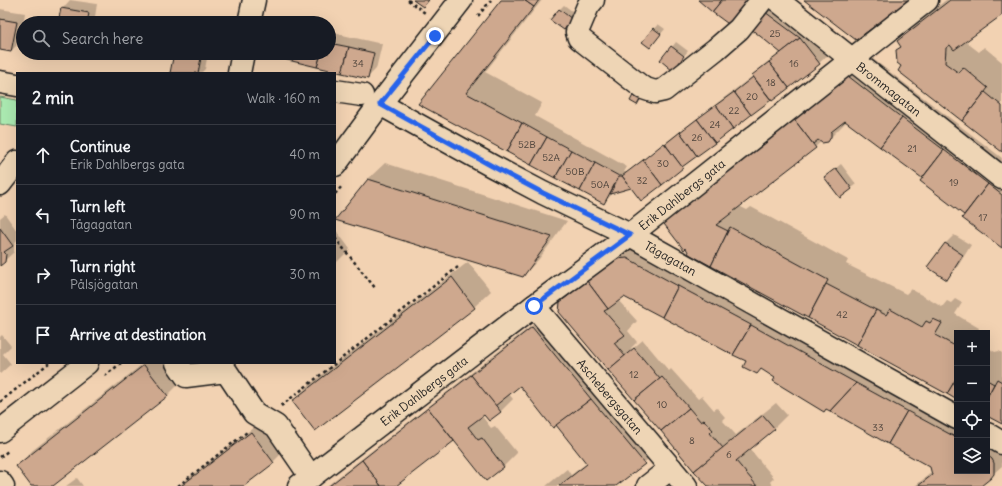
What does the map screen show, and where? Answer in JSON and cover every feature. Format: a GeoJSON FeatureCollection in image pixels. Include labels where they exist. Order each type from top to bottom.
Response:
{"type":"FeatureCollection","features":[{"type":"Feature","properties":{"kind":"street"},"geometry":{"type":"LineString","coordinates":[[251,16],[254,0]]}},
{"type":"Feature","properties":{"kind":"street"},"geometry":{"type":"LineString","coordinates":[[336,163],[371,99],[461,0]]}},
{"type":"Feature","properties":{"kind":"street"},"geometry":{"type":"LineString","coordinates":[[593,0],[588,6],[577,32],[579,38],[643,88],[655,92],[664,90],[716,49],[739,29],[762,0]]}},
{"type":"Feature","properties":{"kind":"street","name":"Brommagatan"},"geometry":{"type":"LineString","coordinates":[[777,0],[1002,178]]}},
{"type":"Feature","properties":{"kind":"street","name":"Erik Dahlbergs gata"},"geometry":{"type":"LineString","coordinates":[[305,481],[534,306],[630,235],[927,0]]}},
{"type":"Feature","properties":{"kind":"street"},"geometry":{"type":"LineString","coordinates":[[239,72],[242,60]]}},
{"type":"Feature","properties":{"kind":"street"},"geometry":{"type":"LineString","coordinates":[[0,82],[16,85]]}},
{"type":"Feature","properties":{"kind":"street","name":"Tågagatan"},"geometry":{"type":"LineString","coordinates":[[336,91],[371,99],[517,180],[630,235],[954,416]]}},
{"type":"Feature","properties":{"kind":"street"},"geometry":{"type":"LineString","coordinates":[[0,184],[16,163]]}},
{"type":"Feature","properties":{"kind":"street","name":"Aschebergsgatan"},"geometry":{"type":"LineString","coordinates":[[534,306],[686,486]]}},
{"type":"Feature","properties":{"kind":"street"},"geometry":{"type":"LineString","coordinates":[[0,431],[86,364]]}},
{"type":"Feature","properties":{"kind":"street"},"geometry":{"type":"LineString","coordinates":[[178,364],[186,376],[226,371],[254,413],[276,426],[305,481]]}},
{"type":"Feature","properties":{"kind":"street"},"geometry":{"type":"LineString","coordinates":[[990,436],[1002,443]]}},
{"type":"Feature","properties":{"kind":"street"},"geometry":{"type":"LineString","coordinates":[[648,486],[671,468]]}},
{"type":"Feature","properties":{"kind":"street"},"geometry":{"type":"LineString","coordinates":[[0,482],[3,486]]}},
{"type":"Feature","properties":{"kind":"path"},"geometry":{"type":"LineString","coordinates":[[408,0],[425,13]]}},
{"type":"Feature","properties":{"kind":"path"},"geometry":{"type":"LineString","coordinates":[[336,239],[376,289]]}},
{"type":"Feature","properties":{"kind":"path"},"geometry":{"type":"LineString","coordinates":[[336,363],[458,267]]}},
{"type":"Feature","properties":{"kind":"path"},"geometry":{"type":"LineString","coordinates":[[0,402],[49,364]]}},
{"type":"Feature","properties":{"kind":"path"},"geometry":{"type":"LineString","coordinates":[[178,486],[334,364]]}},
{"type":"Feature","properties":{"kind":"green space"},"geometry":{"type":"Polygon","coordinates":[[[0,97],[16,100],[16,127],[0,124],[0,97]]]}},
{"type":"Feature","properties":{"kind":"building"},"geometry":{"type":"Polygon","coordinates":[[[413,0],[429,0],[423,7],[413,0]]]}},
{"type":"Feature","properties":{"kind":"building"},"geometry":{"type":"Polygon","coordinates":[[[501,0],[524,0],[534,7],[466,93],[522,123],[507,152],[418,104],[501,0]]]}},
{"type":"Feature","properties":{"kind":"building"},"geometry":{"type":"Polygon","coordinates":[[[524,0],[539,0],[534,7],[524,0]]]}},
{"type":"Feature","properties":{"kind":"building"},"geometry":{"type":"Polygon","coordinates":[[[698,0],[722,0],[712,12],[698,0]]]}},
{"type":"Feature","properties":{"kind":"building"},"geometry":{"type":"Polygon","coordinates":[[[722,0],[744,0],[748,3],[731,26],[712,12],[722,0]]]}},
{"type":"Feature","properties":{"kind":"building"},"geometry":{"type":"Polygon","coordinates":[[[804,0],[910,0],[856,40],[804,0]]]}},
{"type":"Feature","properties":{"kind":"building"},"geometry":{"type":"Polygon","coordinates":[[[950,0],[1002,0],[1002,15],[954,50],[950,45],[946,48],[945,63],[959,73],[963,67],[988,88],[962,121],[898,71],[901,66],[897,63],[896,50],[901,47],[897,41],[950,0]]]}},
{"type":"Feature","properties":{"kind":"building"},"geometry":{"type":"Polygon","coordinates":[[[61,8],[89,13],[88,16],[59,16],[61,8]]]}},
{"type":"Feature","properties":{"kind":"building"},"geometry":{"type":"Polygon","coordinates":[[[559,9],[572,19],[564,30],[550,20],[559,9]]]}},
{"type":"Feature","properties":{"kind":"building"},"geometry":{"type":"Polygon","coordinates":[[[765,12],[800,38],[781,53],[750,28],[765,12]]]}},
{"type":"Feature","properties":{"kind":"building"},"geometry":{"type":"Polygon","coordinates":[[[0,19],[16,22],[11,52],[0,50],[0,19]]]}},
{"type":"Feature","properties":{"kind":"building"},"geometry":{"type":"Polygon","coordinates":[[[653,28],[661,34],[650,48],[642,42],[653,28]]]}},
{"type":"Feature","properties":{"kind":"building"},"geometry":{"type":"Polygon","coordinates":[[[800,38],[820,64],[789,88],[769,62],[800,38]]]}},
{"type":"Feature","properties":{"kind":"building"},"geometry":{"type":"Polygon","coordinates":[[[336,44],[349,47],[342,73],[317,67],[319,60],[336,60],[336,44]]]}},
{"type":"Feature","properties":{"kind":"building"},"geometry":{"type":"Polygon","coordinates":[[[671,46],[684,56],[673,71],[660,60],[671,46]]]}},
{"type":"Feature","properties":{"kind":"building"},"geometry":{"type":"Polygon","coordinates":[[[349,47],[374,53],[368,79],[342,73],[349,47]]]}},
{"type":"Feature","properties":{"kind":"building"},"geometry":{"type":"Polygon","coordinates":[[[173,60],[201,60],[198,72],[170,72],[173,60]]]}},
{"type":"Feature","properties":{"kind":"building"},"geometry":{"type":"Polygon","coordinates":[[[292,60],[319,60],[317,67],[292,60]]]}},
{"type":"Feature","properties":{"kind":"building"},"geometry":{"type":"Polygon","coordinates":[[[769,62],[789,88],[772,101],[752,75],[769,62]]]}},
{"type":"Feature","properties":{"kind":"building"},"geometry":{"type":"Polygon","coordinates":[[[848,76],[902,118],[880,147],[845,121],[831,132],[831,137],[828,142],[822,143],[818,140],[813,144],[793,118],[848,76]]]}},
{"type":"Feature","properties":{"kind":"building"},"geometry":{"type":"Polygon","coordinates":[[[753,77],[771,100],[751,115],[734,92],[753,77]]]}},
{"type":"Feature","properties":{"kind":"building"},"geometry":{"type":"Polygon","coordinates":[[[637,88],[644,92],[637,105],[630,101],[637,88]]]}},
{"type":"Feature","properties":{"kind":"building"},"geometry":{"type":"Polygon","coordinates":[[[734,92],[751,115],[733,129],[716,105],[734,92]]]}},
{"type":"Feature","properties":{"kind":"building"},"geometry":{"type":"Polygon","coordinates":[[[985,92],[1002,106],[1002,152],[962,121],[985,92]]]}},
{"type":"Feature","properties":{"kind":"building"},"geometry":{"type":"Polygon","coordinates":[[[716,105],[733,129],[715,143],[697,119],[716,105]]]}},
{"type":"Feature","properties":{"kind":"building"},"geometry":{"type":"Polygon","coordinates":[[[793,118],[816,148],[716,225],[728,231],[711,266],[689,254],[686,248],[684,250],[661,220],[793,118]]]}},
{"type":"Feature","properties":{"kind":"building"},"geometry":{"type":"Polygon","coordinates":[[[902,118],[944,150],[922,178],[880,147],[902,118]]]}},
{"type":"Feature","properties":{"kind":"building"},"geometry":{"type":"Polygon","coordinates":[[[697,119],[715,143],[697,156],[680,132],[697,119]]]}},
{"type":"Feature","properties":{"kind":"building"},"geometry":{"type":"Polygon","coordinates":[[[522,123],[547,137],[531,165],[507,152],[522,123]]]}},
{"type":"Feature","properties":{"kind":"building"},"geometry":{"type":"Polygon","coordinates":[[[680,132],[697,156],[682,167],[665,144],[680,132]]]}},
{"type":"Feature","properties":{"kind":"building"},"geometry":{"type":"Polygon","coordinates":[[[547,137],[571,150],[555,178],[531,165],[547,137]]]}},
{"type":"Feature","properties":{"kind":"building"},"geometry":{"type":"Polygon","coordinates":[[[664,143],[683,168],[662,185],[643,160],[664,143]]]}},
{"type":"Feature","properties":{"kind":"building"},"geometry":{"type":"Polygon","coordinates":[[[571,150],[595,163],[580,191],[555,178],[571,150]]]}},
{"type":"Feature","properties":{"kind":"building"},"geometry":{"type":"Polygon","coordinates":[[[944,150],[988,184],[964,215],[920,181],[944,150]]]}},
{"type":"Feature","properties":{"kind":"building"},"geometry":{"type":"Polygon","coordinates":[[[643,160],[662,185],[641,201],[622,176],[643,160]]]}},
{"type":"Feature","properties":{"kind":"building"},"geometry":{"type":"Polygon","coordinates":[[[595,163],[619,176],[604,204],[580,191],[595,163]]]}},
{"type":"Feature","properties":{"kind":"building"},"geometry":{"type":"Polygon","coordinates":[[[836,168],[852,189],[840,198],[824,177],[836,168]]]}},
{"type":"Feature","properties":{"kind":"building"},"geometry":{"type":"Polygon","coordinates":[[[619,176],[622,176],[631,188],[610,194],[619,176]]]}},
{"type":"Feature","properties":{"kind":"building"},"geometry":{"type":"Polygon","coordinates":[[[368,179],[552,237],[523,277],[336,220],[368,179]]]}},
{"type":"Feature","properties":{"kind":"building"},"geometry":{"type":"Polygon","coordinates":[[[988,184],[1002,195],[1002,248],[962,218],[988,184]]]}},
{"type":"Feature","properties":{"kind":"building"},"geometry":{"type":"Polygon","coordinates":[[[730,227],[828,280],[808,318],[711,266],[730,227]]]}},
{"type":"Feature","properties":{"kind":"building"},"geometry":{"type":"Polygon","coordinates":[[[0,228],[13,246],[4,252],[6,254],[5,262],[0,266],[0,228]]]}},
{"type":"Feature","properties":{"kind":"building"},"geometry":{"type":"Polygon","coordinates":[[[945,243],[963,255],[947,280],[927,267],[945,243]]]}},
{"type":"Feature","properties":{"kind":"building"},"geometry":{"type":"Polygon","coordinates":[[[627,258],[678,286],[662,317],[624,297],[608,309],[587,281],[616,259],[627,258]]]}},
{"type":"Feature","properties":{"kind":"building"},"geometry":{"type":"Polygon","coordinates":[[[452,277],[475,308],[315,431],[292,401],[452,277]]]}},
{"type":"Feature","properties":{"kind":"building"},"geometry":{"type":"Polygon","coordinates":[[[587,281],[608,309],[604,311],[625,335],[614,343],[625,356],[608,370],[559,312],[560,302],[587,281]]]}},
{"type":"Feature","properties":{"kind":"building"},"geometry":{"type":"Polygon","coordinates":[[[826,284],[876,310],[857,345],[808,318],[826,284]]]}},
{"type":"Feature","properties":{"kind":"building"},"geometry":{"type":"Polygon","coordinates":[[[678,286],[751,325],[733,355],[662,317],[678,286]]]}},
{"type":"Feature","properties":{"kind":"building"},"geometry":{"type":"Polygon","coordinates":[[[890,309],[922,327],[926,321],[930,323],[933,319],[942,323],[935,335],[954,345],[954,382],[947,394],[857,345],[876,310],[886,315],[890,309]]]}},
{"type":"Feature","properties":{"kind":"building"},"geometry":{"type":"Polygon","coordinates":[[[751,325],[856,383],[830,411],[826,409],[824,412],[773,381],[775,378],[761,369],[757,374],[743,367],[746,361],[733,355],[751,325]]]}},
{"type":"Feature","properties":{"kind":"building"},"geometry":{"type":"Polygon","coordinates":[[[532,327],[591,399],[553,428],[520,386],[495,406],[471,375],[532,327]]]}},
{"type":"Feature","properties":{"kind":"building"},"geometry":{"type":"Polygon","coordinates":[[[634,348],[660,379],[634,400],[608,370],[634,348]]]}},
{"type":"Feature","properties":{"kind":"building"},"geometry":{"type":"Polygon","coordinates":[[[144,365],[168,396],[53,486],[31,486],[16,466],[144,365]]]}},
{"type":"Feature","properties":{"kind":"building"},"geometry":{"type":"Polygon","coordinates":[[[471,375],[501,412],[489,421],[484,415],[468,427],[478,440],[482,438],[504,467],[486,481],[428,408],[471,375]]]}},
{"type":"Feature","properties":{"kind":"building"},"geometry":{"type":"Polygon","coordinates":[[[662,377],[689,408],[661,431],[634,400],[662,377]]]}},
{"type":"Feature","properties":{"kind":"building"},"geometry":{"type":"Polygon","coordinates":[[[997,379],[1002,382],[1002,424],[990,418],[990,392],[997,379]]]}},
{"type":"Feature","properties":{"kind":"building"},"geometry":{"type":"Polygon","coordinates":[[[954,382],[954,398],[947,394],[954,382]]]}},
{"type":"Feature","properties":{"kind":"building"},"geometry":{"type":"Polygon","coordinates":[[[990,382],[994,384],[990,391],[990,382]]]}},
{"type":"Feature","properties":{"kind":"building"},"geometry":{"type":"Polygon","coordinates":[[[856,383],[907,411],[888,444],[830,411],[856,383]]]}},
{"type":"Feature","properties":{"kind":"building"},"geometry":{"type":"Polygon","coordinates":[[[591,399],[645,464],[616,486],[559,486],[587,464],[556,425],[591,399]]]}},
{"type":"Feature","properties":{"kind":"building"},"geometry":{"type":"Polygon","coordinates":[[[428,408],[454,441],[396,486],[381,486],[362,460],[428,408]]]}},
{"type":"Feature","properties":{"kind":"building"},"geometry":{"type":"Polygon","coordinates":[[[689,408],[701,422],[704,420],[713,430],[710,433],[723,448],[694,471],[661,431],[689,408]]]}},
{"type":"Feature","properties":{"kind":"building"},"geometry":{"type":"Polygon","coordinates":[[[907,411],[954,436],[954,474],[990,474],[990,457],[994,463],[994,474],[981,486],[918,486],[932,475],[930,467],[888,444],[907,411]]]}},
{"type":"Feature","properties":{"kind":"building"},"geometry":{"type":"Polygon","coordinates":[[[763,415],[775,429],[736,461],[757,486],[708,486],[694,471],[763,415]]]}},
{"type":"Feature","properties":{"kind":"building"},"geometry":{"type":"Polygon","coordinates":[[[251,432],[274,463],[244,486],[181,486],[251,432]]]}},
{"type":"Feature","properties":{"kind":"building"},"geometry":{"type":"Polygon","coordinates":[[[362,460],[381,486],[329,486],[362,460]]]}},
{"type":"Feature","properties":{"kind":"route"},"geometry":{"type":"LineString","coordinates":[[435,36],[380,104],[543,193],[630,235],[534,306]]}}]}
